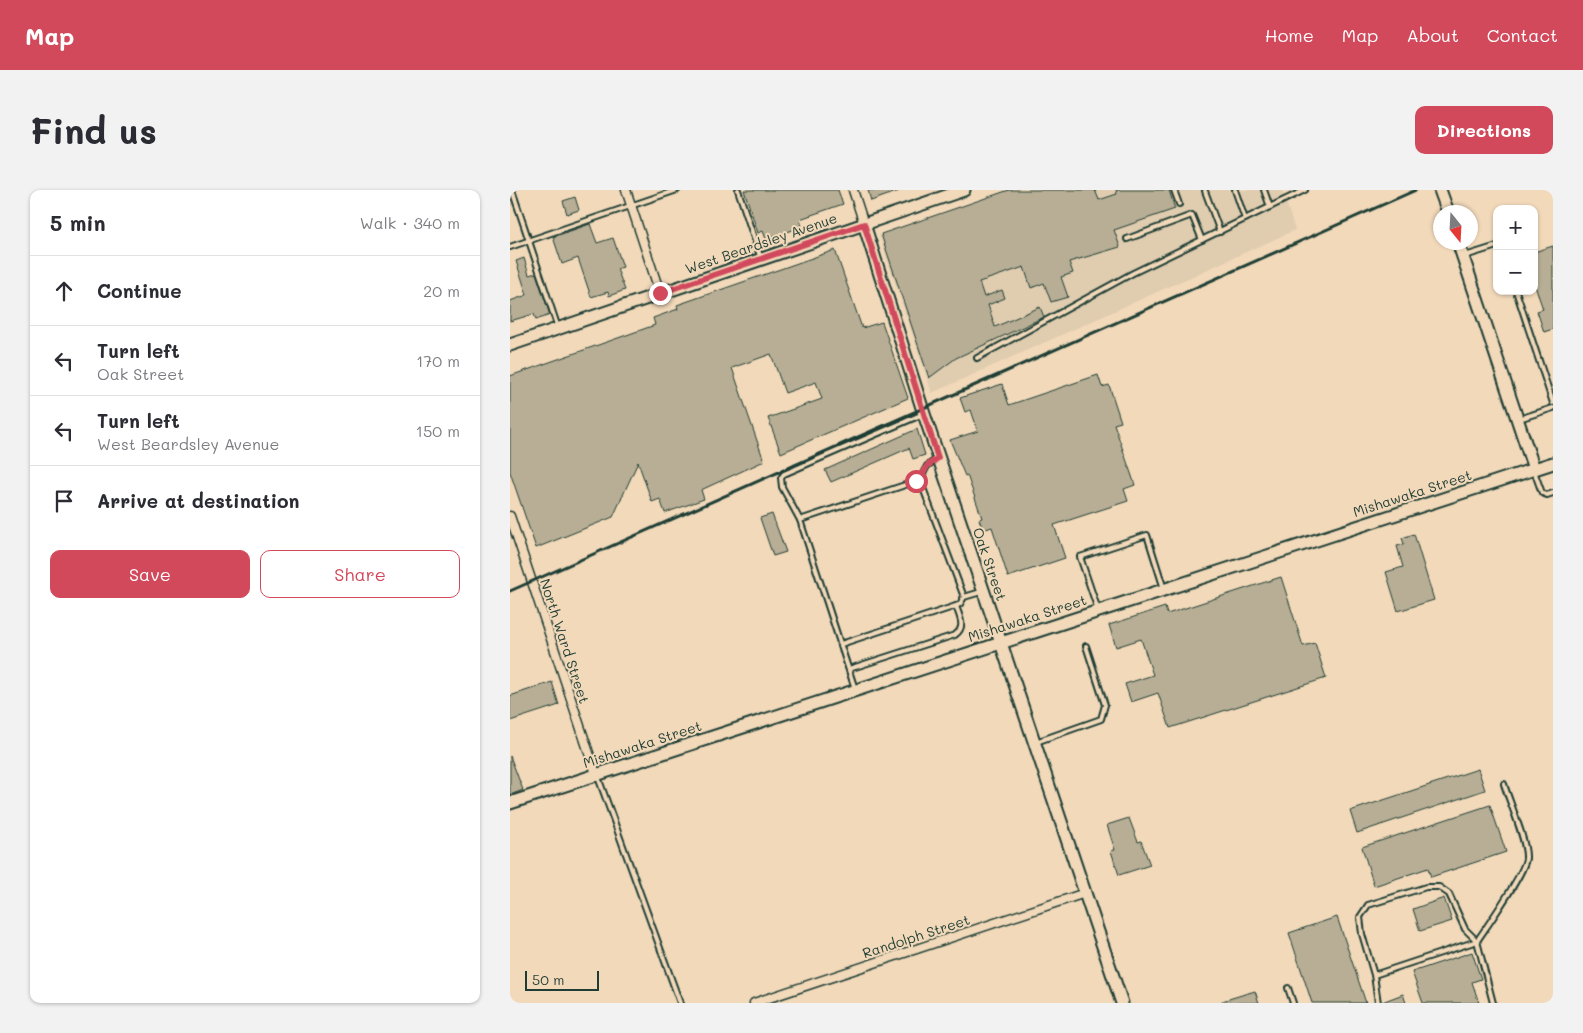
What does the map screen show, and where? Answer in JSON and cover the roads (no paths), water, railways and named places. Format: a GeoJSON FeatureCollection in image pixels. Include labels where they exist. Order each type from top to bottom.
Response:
{"type":"FeatureCollection","features":[{"type":"Feature","properties":{"kind":"street"},"geometry":{"type":"LineString","coordinates":[[626,190],[660,293]]}},
{"type":"Feature","properties":{"kind":"street","name":"Oak Street"},"geometry":{"type":"LineString","coordinates":[[853,190],[938,458],[1122,1003]]}},
{"type":"Feature","properties":{"kind":"street","name":"West Beardsley Avenue"},"geometry":{"type":"LineString","coordinates":[[510,344],[963,190]]}},
{"type":"Feature","properties":{"kind":"street"},"geometry":{"type":"LineString","coordinates":[[1440,190],[1445,205]]}},
{"type":"Feature","properties":{"kind":"street"},"geometry":{"type":"LineString","coordinates":[[1460,250],[1534,469]]}},
{"type":"Feature","properties":{"kind":"street","name":"Mishawaka Street"},"geometry":{"type":"LineString","coordinates":[[510,803],[1553,463]]}},
{"type":"Feature","properties":{"kind":"street","name":"North Ward Street"},"geometry":{"type":"LineString","coordinates":[[510,516],[596,774]]}},
{"type":"Feature","properties":{"kind":"street","name":"Randolph Street"},"geometry":{"type":"LineString","coordinates":[[754,1003],[1084,893]]}},
{"type":"Feature","properties":{"kind":"lane"},"geometry":{"type":"LineString","coordinates":[[512,190],[558,328]]}},
{"type":"Feature","properties":{"kind":"lane"},"geometry":{"type":"LineString","coordinates":[[510,247],[677,190]]}},
{"type":"Feature","properties":{"kind":"lane"},"geometry":{"type":"LineString","coordinates":[[738,190],[761,259]]}},
{"type":"Feature","properties":{"kind":"lane"},"geometry":{"type":"LineString","coordinates":[[1174,190],[1178,204]]}},
{"type":"Feature","properties":{"kind":"lane"},"geometry":{"type":"LineString","coordinates":[[1235,190],[1245,219]]}},
{"type":"Feature","properties":{"kind":"lane"},"geometry":{"type":"LineString","coordinates":[[1264,190],[1270,207]]}},
{"type":"Feature","properties":{"kind":"lane"},"geometry":{"type":"LineString","coordinates":[[977,358],[1133,273],[1305,190]]}},
{"type":"Feature","properties":{"kind":"lane"},"geometry":{"type":"LineString","coordinates":[[1205,192],[1220,232]]}},
{"type":"Feature","properties":{"kind":"lane"},"geometry":{"type":"LineString","coordinates":[[1127,239],[1192,216],[1202,240]]}},
{"type":"Feature","properties":{"kind":"lane"},"geometry":{"type":"LineString","coordinates":[[1462,257],[1493,247]]}},
{"type":"Feature","properties":{"kind":"lane"},"geometry":{"type":"LineString","coordinates":[[1517,295],[1553,403]]}},
{"type":"Feature","properties":{"kind":"lane"},"geometry":{"type":"LineString","coordinates":[[1517,419],[1553,408]]}},
{"type":"Feature","properties":{"kind":"lane"},"geometry":{"type":"LineString","coordinates":[[855,689],[800,520],[782,487],[781,478],[784,474],[924,414]]}},
{"type":"Feature","properties":{"kind":"lane"},"geometry":{"type":"LineString","coordinates":[[800,520],[920,480],[927,466],[938,458]]}},
{"type":"Feature","properties":{"kind":"lane"},"geometry":{"type":"LineString","coordinates":[[1534,469],[1542,494],[1553,493]]}},
{"type":"Feature","properties":{"kind":"lane"},"geometry":{"type":"LineString","coordinates":[[920,480],[924,485],[964,597]]}},
{"type":"Feature","properties":{"kind":"lane"},"geometry":{"type":"LineString","coordinates":[[1098,610],[1080,557],[1147,535],[1164,589]]}},
{"type":"Feature","properties":{"kind":"lane"},"geometry":{"type":"LineString","coordinates":[[841,644],[956,606],[960,604],[964,597],[983,591]]}},
{"type":"Feature","properties":{"kind":"lane"},"geometry":{"type":"LineString","coordinates":[[850,669],[954,635],[960,631],[962,626],[956,606]]}},
{"type":"Feature","properties":{"kind":"lane"},"geometry":{"type":"LineString","coordinates":[[1034,743],[1101,719],[1105,705],[1086,646]]}},
{"type":"Feature","properties":{"kind":"lane"},"geometry":{"type":"LineString","coordinates":[[596,774],[680,1003]]}},
{"type":"Feature","properties":{"kind":"lane"},"geometry":{"type":"LineString","coordinates":[[1374,975],[1477,941],[1502,905],[1526,859],[1522,838],[1504,784]]}},
{"type":"Feature","properties":{"kind":"lane"},"geometry":{"type":"LineString","coordinates":[[1378,1003],[1374,975],[1362,934],[1360,917],[1368,905],[1426,887],[1439,887],[1449,894],[1465,929],[1477,941],[1492,1003]]}},
{"type":"Feature","properties":{"kind":"lane"},"geometry":{"type":"LineString","coordinates":[[1288,988],[1293,1003]]}},
{"type":"Feature","properties":{"kind":"railway"},"geometry":{"type":"LineString","coordinates":[[510,591],[1416,190]]}}]}
